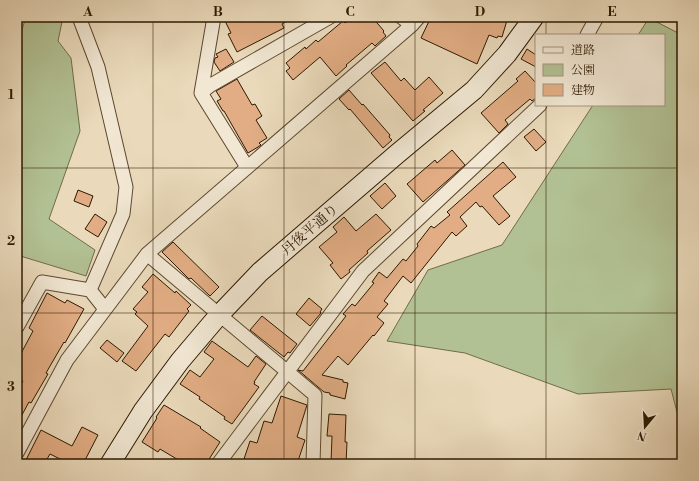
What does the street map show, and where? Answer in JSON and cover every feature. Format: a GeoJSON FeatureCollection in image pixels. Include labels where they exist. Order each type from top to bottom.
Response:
{"type":"FeatureCollection","features":[{"type":"Feature","properties":{"kind":"street"},"geometry":{"type":"LineString","coordinates":[[79,17],[98,67],[126,187],[123,214],[90,290]]}},
{"type":"Feature","properties":{"kind":"street"},"geometry":{"type":"LineString","coordinates":[[214,17],[201,93],[247,167]]}},
{"type":"Feature","properties":{"kind":"street"},"geometry":{"type":"LineString","coordinates":[[201,93],[211,85],[330,17]]}},
{"type":"Feature","properties":{"kind":"street"},"geometry":{"type":"LineString","coordinates":[[401,17],[415,21]]}},
{"type":"Feature","properties":{"kind":"street","name":"丹後平通り"},"geometry":{"type":"LineString","coordinates":[[110,464],[148,404],[180,361],[219,315],[260,272],[474,90],[507,54],[534,17]]}},
{"type":"Feature","properties":{"kind":"street"},"geometry":{"type":"LineString","coordinates":[[587,34],[597,17]]}},
{"type":"Feature","properties":{"kind":"street"},"geometry":{"type":"LineString","coordinates":[[17,453],[67,360],[147,254],[415,21]]}},
{"type":"Feature","properties":{"kind":"street"},"geometry":{"type":"LineString","coordinates":[[218,464],[363,271],[539,106]]}},
{"type":"Feature","properties":{"kind":"street"},"geometry":{"type":"LineString","coordinates":[[147,254],[315,396],[313,464]]}},
{"type":"Feature","properties":{"kind":"street"},"geometry":{"type":"LineString","coordinates":[[17,328],[42,282],[90,290],[105,309]]}},
{"type":"Feature","properties":{"kind":"green space"},"geometry":{"type":"Polygon","coordinates":[[[26,17],[63,17],[58,41],[71,58],[80,131],[49,219],[95,250],[86,276],[17,255],[17,45],[26,17]]]}},
{"type":"Feature","properties":{"kind":"green space"},"geometry":{"type":"Polygon","coordinates":[[[649,18],[682,35],[682,431],[671,389],[578,394],[465,353],[387,341],[428,270],[502,245],[592,106],[665,106],[665,34],[639,34],[649,18]]]}},
{"type":"Feature","properties":{"kind":"building"},"geometry":{"type":"Polygon","coordinates":[[[223,17],[293,17],[282,24],[284,28],[237,52],[228,34],[231,33],[223,17]]]}},
{"type":"Feature","properties":{"kind":"building"},"geometry":{"type":"Polygon","coordinates":[[[352,17],[372,17],[384,31],[383,32],[386,36],[375,46],[372,43],[346,65],[347,66],[336,76],[320,57],[293,80],[286,71],[290,68],[286,63],[305,47],[306,49],[316,40],[318,42],[343,21],[345,23],[352,17]]]}},
{"type":"Feature","properties":{"kind":"building"},"geometry":{"type":"Polygon","coordinates":[[[431,17],[508,17],[502,37],[498,36],[497,38],[489,35],[477,64],[421,38],[431,17]]]}},
{"type":"Feature","properties":{"kind":"building"},"geometry":{"type":"Polygon","coordinates":[[[226,49],[234,62],[220,71],[214,62],[215,58],[218,57],[216,54],[226,49]]]}},
{"type":"Feature","properties":{"kind":"building"},"geometry":{"type":"Polygon","coordinates":[[[527,49],[535,54],[535,66],[521,59],[527,49]]]}},
{"type":"Feature","properties":{"kind":"building"},"geometry":{"type":"Polygon","coordinates":[[[385,62],[401,81],[404,78],[415,90],[429,77],[443,93],[423,110],[425,111],[413,121],[371,73],[385,62]]]}},
{"type":"Feature","properties":{"kind":"building"},"geometry":{"type":"Polygon","coordinates":[[[525,71],[535,82],[535,99],[532,101],[530,99],[505,120],[508,124],[499,133],[481,113],[518,81],[516,79],[525,71]]]}},
{"type":"Feature","properties":{"kind":"building"},"geometry":{"type":"Polygon","coordinates":[[[237,79],[252,105],[255,104],[262,116],[256,120],[267,138],[259,143],[261,145],[248,153],[217,101],[221,99],[216,91],[237,79]]]}},
{"type":"Feature","properties":{"kind":"building"},"geometry":{"type":"Polygon","coordinates":[[[349,90],[390,135],[389,137],[392,140],[383,148],[350,109],[349,110],[339,99],[349,90]]]}},
{"type":"Feature","properties":{"kind":"building"},"geometry":{"type":"Polygon","coordinates":[[[534,129],[546,142],[536,151],[524,137],[534,129]]]}},
{"type":"Feature","properties":{"kind":"building"},"geometry":{"type":"Polygon","coordinates":[[[452,150],[465,165],[423,202],[407,184],[435,160],[437,163],[452,150]]]}},
{"type":"Feature","properties":{"kind":"building"},"geometry":{"type":"Polygon","coordinates":[[[503,162],[516,177],[493,196],[510,216],[499,225],[482,206],[480,207],[476,202],[460,217],[467,226],[456,236],[452,232],[411,283],[403,276],[384,301],[388,304],[377,317],[384,323],[374,336],[373,335],[348,365],[338,356],[322,375],[343,380],[343,382],[348,383],[345,399],[324,392],[298,370],[303,371],[346,316],[343,314],[352,304],[355,306],[374,283],[372,282],[379,272],[387,278],[403,259],[406,261],[431,226],[434,228],[450,215],[447,212],[503,162]]]}},
{"type":"Feature","properties":{"kind":"building"},"geometry":{"type":"Polygon","coordinates":[[[385,183],[396,196],[382,209],[370,196],[385,183]]]}},
{"type":"Feature","properties":{"kind":"building"},"geometry":{"type":"Polygon","coordinates":[[[78,190],[93,196],[89,207],[74,201],[78,190]]]}},
{"type":"Feature","properties":{"kind":"building"},"geometry":{"type":"Polygon","coordinates":[[[95,214],[107,222],[98,237],[85,229],[95,214]]]}},
{"type":"Feature","properties":{"kind":"building"},"geometry":{"type":"Polygon","coordinates":[[[376,214],[391,230],[367,251],[368,253],[349,270],[350,272],[341,279],[330,265],[333,263],[319,247],[337,232],[333,227],[344,217],[356,231],[376,214]]]}},
{"type":"Feature","properties":{"kind":"building"},"geometry":{"type":"Polygon","coordinates":[[[173,242],[219,287],[210,296],[191,278],[189,279],[162,252],[173,242]]]}},
{"type":"Feature","properties":{"kind":"building"},"geometry":{"type":"Polygon","coordinates":[[[153,274],[175,293],[176,291],[191,305],[187,309],[189,311],[169,337],[165,334],[136,371],[122,361],[148,326],[135,314],[137,312],[133,309],[148,292],[142,287],[153,274]]]}},
{"type":"Feature","properties":{"kind":"building"},"geometry":{"type":"Polygon","coordinates":[[[47,293],[65,303],[67,300],[84,309],[46,373],[48,374],[31,403],[29,402],[17,424],[17,391],[23,381],[17,378],[17,361],[33,331],[29,328],[47,293]]]}},
{"type":"Feature","properties":{"kind":"building"},"geometry":{"type":"Polygon","coordinates":[[[309,298],[322,309],[320,312],[321,313],[310,326],[296,314],[309,298]]]}},
{"type":"Feature","properties":{"kind":"building"},"geometry":{"type":"Polygon","coordinates":[[[262,316],[297,344],[290,353],[288,352],[284,357],[250,330],[262,316]]]}},
{"type":"Feature","properties":{"kind":"building"},"geometry":{"type":"Polygon","coordinates":[[[107,340],[124,353],[117,362],[100,348],[107,340]]]}},
{"type":"Feature","properties":{"kind":"building"},"geometry":{"type":"Polygon","coordinates":[[[212,341],[248,367],[256,356],[266,364],[254,382],[254,384],[259,387],[232,424],[224,419],[225,417],[199,399],[200,397],[180,384],[190,370],[200,377],[214,359],[204,352],[212,341]]]}},
{"type":"Feature","properties":{"kind":"building"},"geometry":{"type":"Polygon","coordinates":[[[281,396],[307,405],[297,437],[305,440],[297,464],[260,464],[244,459],[250,441],[257,443],[264,421],[272,423],[281,396]]]}},
{"type":"Feature","properties":{"kind":"building"},"geometry":{"type":"Polygon","coordinates":[[[164,405],[201,427],[200,428],[220,442],[206,464],[185,464],[160,449],[158,452],[142,442],[164,405]]]}},
{"type":"Feature","properties":{"kind":"building"},"geometry":{"type":"Polygon","coordinates":[[[329,414],[346,415],[346,464],[331,463],[332,436],[327,436],[329,414]]]}},
{"type":"Feature","properties":{"kind":"building"},"geometry":{"type":"Polygon","coordinates":[[[82,427],[98,435],[83,464],[70,464],[50,454],[44,464],[24,464],[41,430],[72,446],[82,427]]]}}]}
